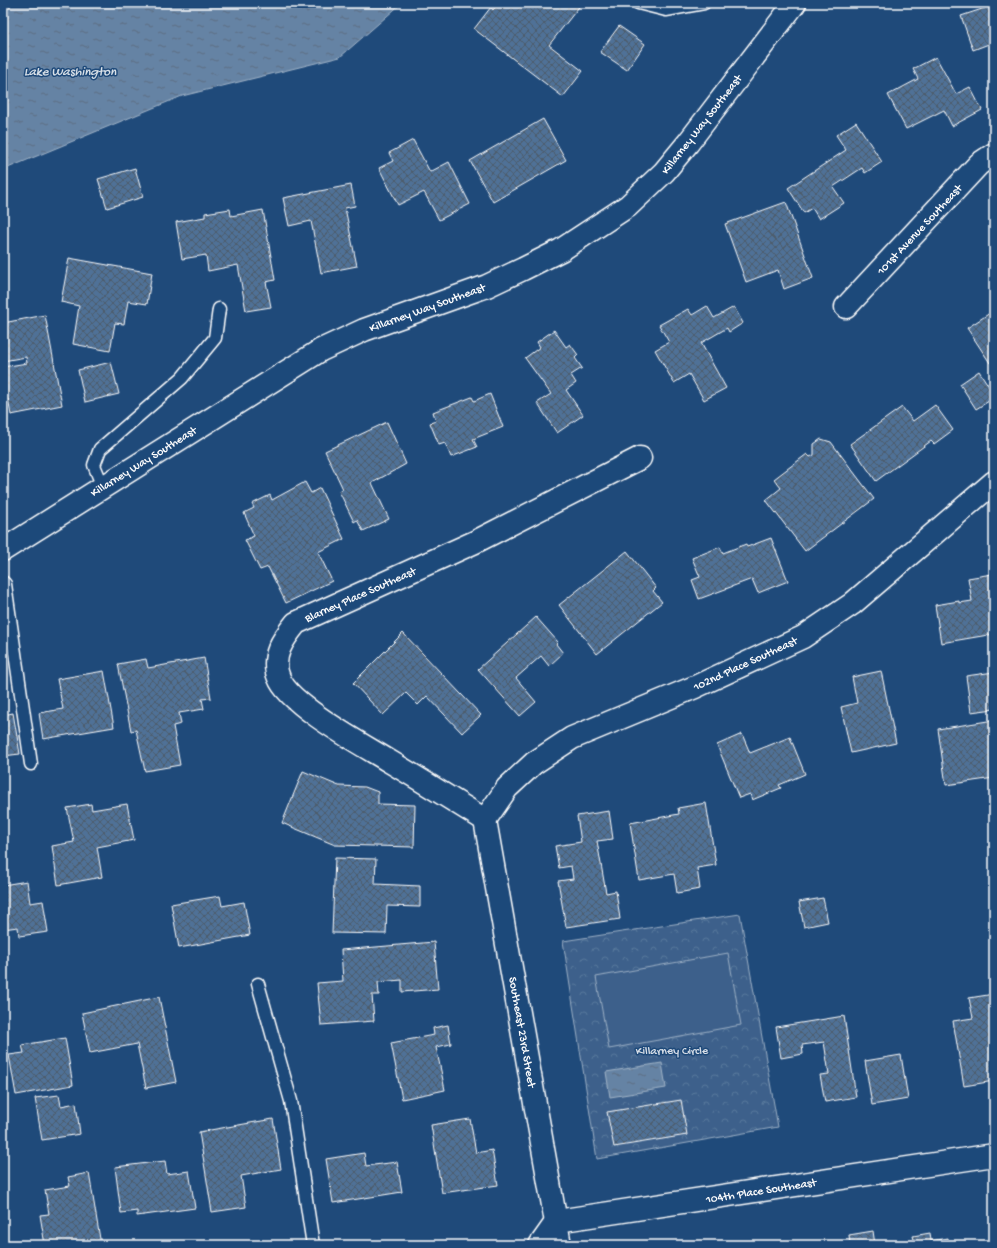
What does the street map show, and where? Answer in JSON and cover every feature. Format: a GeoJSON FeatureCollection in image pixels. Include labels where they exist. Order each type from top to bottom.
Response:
{"type":"FeatureCollection","features":[{"type":"Feature","properties":{"kind":"street","name":"Killarney Way Southeast"},"geometry":{"type":"LineString","coordinates":[[3,550],[321,350],[364,330],[487,286],[523,270],[561,250],[628,206],[664,172],[688,143],[795,3]]}},
{"type":"Feature","properties":{"kind":"street","name":"101st Avenue Southeast"},"geometry":{"type":"LineString","coordinates":[[846,307],[979,164],[994,154]]}},
{"type":"Feature","properties":{"kind":"street","name":"Blarney Place Southeast"},"geometry":{"type":"LineString","coordinates":[[485,820],[318,717],[288,691],[279,678],[275,659],[284,638],[296,623],[475,542],[640,458]]}},
{"type":"Feature","properties":{"kind":"street","name":"102nd Place Southeast"},"geometry":{"type":"LineString","coordinates":[[485,820],[507,788],[534,763],[572,738],[695,687],[802,637],[852,604],[994,482]]}},
{"type":"Feature","properties":{"kind":"street","name":"Southeast 23rd Street"},"geometry":{"type":"LineString","coordinates":[[485,820],[557,1221],[560,1245]]}},
{"type":"Feature","properties":{"kind":"street","name":"104th Place Southeast"},"geometry":{"type":"LineString","coordinates":[[557,1221],[994,1155]]}},
{"type":"Feature","properties":{"kind":"street"},"geometry":{"type":"LineString","coordinates":[[540,1245],[557,1221]]}},
{"type":"Feature","properties":{"kind":"lane"},"geometry":{"type":"LineString","coordinates":[[638,3],[666,10],[704,3]]}},
{"type":"Feature","properties":{"kind":"lane"},"geometry":{"type":"LineString","coordinates":[[103,487],[94,465],[100,448],[182,378],[215,338],[219,309]]}},
{"type":"Feature","properties":{"kind":"lane"},"geometry":{"type":"LineString","coordinates":[[3,582],[5,584],[31,764]]}},
{"type":"Feature","properties":{"kind":"lane"},"geometry":{"type":"LineString","coordinates":[[258,984],[291,1101],[313,1245]]}},
{"type":"Feature","properties":{"kind":"green space","name":"Killarney Circle"},"geometry":{"type":"Polygon","coordinates":[[[740,914],[778,1127],[597,1159],[563,941],[740,914]]]}},
{"type":"Feature","properties":{"kind":"green space"},"geometry":{"type":"Polygon","coordinates":[[[728,953],[741,1025],[609,1049],[596,977],[728,953]]]}},
{"type":"Feature","properties":{"kind":"water","name":"Lake Washington"},"geometry":{"type":"Polygon","coordinates":[[[3,3],[402,3],[340,57],[182,96],[3,170],[3,3]]]}},
{"type":"Feature","properties":{"kind":"water"},"geometry":{"type":"Polygon","coordinates":[[[662,1063],[666,1088],[610,1097],[606,1072],[662,1063]]]}},
{"type":"Feature","properties":{"kind":"building"},"geometry":{"type":"Polygon","coordinates":[[[498,3],[582,3],[549,45],[583,71],[563,97],[474,29],[491,7],[493,10],[498,3]]]}},
{"type":"Feature","properties":{"kind":"building"},"geometry":{"type":"Polygon","coordinates":[[[994,5],[994,42],[973,50],[961,16],[994,5]]]}},
{"type":"Feature","properties":{"kind":"building"},"geometry":{"type":"Polygon","coordinates":[[[619,26],[645,44],[627,70],[600,52],[619,26]]]}},
{"type":"Feature","properties":{"kind":"building"},"geometry":{"type":"Polygon","coordinates":[[[936,57],[956,94],[970,87],[982,110],[952,126],[944,110],[906,129],[888,95],[918,79],[913,69],[936,57]]]}},
{"type":"Feature","properties":{"kind":"building"},"geometry":{"type":"Polygon","coordinates":[[[543,119],[566,160],[493,202],[470,161],[543,119]]]}},
{"type":"Feature","properties":{"kind":"building"},"geometry":{"type":"Polygon","coordinates":[[[856,122],[882,162],[865,173],[862,168],[833,187],[844,203],[819,219],[812,208],[804,213],[788,188],[846,150],[836,135],[856,122]]]}},
{"type":"Feature","properties":{"kind":"building"},"geometry":{"type":"Polygon","coordinates":[[[413,140],[430,172],[449,162],[470,204],[439,220],[424,192],[398,205],[379,168],[393,161],[389,153],[413,140]]]}},
{"type":"Feature","properties":{"kind":"building"},"geometry":{"type":"Polygon","coordinates":[[[135,168],[143,197],[107,208],[98,179],[135,168]]]}},
{"type":"Feature","properties":{"kind":"building"},"geometry":{"type":"Polygon","coordinates":[[[351,185],[355,206],[345,208],[357,266],[321,273],[311,221],[289,226],[283,198],[351,185]]]}},
{"type":"Feature","properties":{"kind":"building"},"geometry":{"type":"Polygon","coordinates":[[[786,202],[813,278],[784,289],[778,270],[746,282],[725,224],[786,202]]]}},
{"type":"Feature","properties":{"kind":"building"},"geometry":{"type":"Polygon","coordinates":[[[230,209],[231,216],[263,210],[275,280],[266,282],[271,307],[246,311],[238,265],[208,271],[206,255],[182,259],[176,222],[205,217],[205,213],[230,209]]]}},
{"type":"Feature","properties":{"kind":"building"},"geometry":{"type":"Polygon","coordinates":[[[69,258],[152,273],[147,304],[128,301],[124,324],[115,323],[110,351],[73,344],[79,306],[61,302],[69,258]]]}},
{"type":"Feature","properties":{"kind":"building"},"geometry":{"type":"Polygon","coordinates":[[[707,306],[714,318],[734,307],[743,323],[729,332],[727,328],[701,343],[726,388],[704,400],[689,374],[674,383],[655,350],[669,342],[659,325],[688,309],[692,315],[707,306]]]}},
{"type":"Feature","properties":{"kind":"building"},"geometry":{"type":"Polygon","coordinates":[[[990,313],[994,317],[994,361],[990,363],[967,328],[990,313]]]}},
{"type":"Feature","properties":{"kind":"building"},"geometry":{"type":"Polygon","coordinates":[[[45,315],[62,405],[11,415],[8,399],[3,400],[3,367],[27,363],[26,357],[3,361],[3,323],[45,315]]]}},
{"type":"Feature","properties":{"kind":"building"},"geometry":{"type":"Polygon","coordinates":[[[554,330],[566,347],[570,344],[578,355],[575,358],[582,368],[571,375],[576,383],[566,390],[583,415],[557,433],[537,403],[551,394],[525,358],[540,347],[537,342],[554,330]]]}},
{"type":"Feature","properties":{"kind":"building"},"geometry":{"type":"Polygon","coordinates":[[[111,362],[119,394],[85,402],[78,370],[111,362]]]}},
{"type":"Feature","properties":{"kind":"building"},"geometry":{"type":"Polygon","coordinates":[[[979,371],[994,394],[994,398],[976,409],[960,384],[979,371]]]}},
{"type":"Feature","properties":{"kind":"building"},"geometry":{"type":"Polygon","coordinates":[[[490,394],[503,427],[473,439],[477,447],[451,457],[445,443],[439,445],[430,423],[436,421],[433,412],[472,397],[474,401],[490,394]]]}},
{"type":"Feature","properties":{"kind":"building"},"geometry":{"type":"Polygon","coordinates":[[[935,405],[953,430],[934,444],[931,441],[876,481],[850,444],[902,407],[913,421],[935,405]]]}},
{"type":"Feature","properties":{"kind":"building"},"geometry":{"type":"Polygon","coordinates":[[[387,422],[406,464],[372,483],[389,519],[363,531],[357,520],[354,522],[339,491],[343,489],[325,451],[387,422]]]}},
{"type":"Feature","properties":{"kind":"building"},"geometry":{"type":"Polygon","coordinates":[[[821,439],[831,442],[874,499],[805,551],[766,500],[781,488],[774,479],[807,454],[810,457],[814,455],[814,444],[821,439]]]}},
{"type":"Feature","properties":{"kind":"building"},"geometry":{"type":"Polygon","coordinates":[[[305,482],[311,493],[320,488],[344,539],[318,552],[332,581],[286,603],[268,567],[260,570],[245,540],[254,536],[244,513],[254,508],[252,504],[270,495],[272,500],[305,482]]]}},
{"type":"Feature","properties":{"kind":"building"},"geometry":{"type":"Polygon","coordinates":[[[771,538],[788,581],[758,593],[752,579],[699,599],[692,580],[700,577],[692,558],[720,547],[723,553],[746,544],[747,547],[771,538]]]}},
{"type":"Feature","properties":{"kind":"building"},"geometry":{"type":"Polygon","coordinates":[[[627,551],[656,588],[653,591],[662,602],[597,654],[559,605],[627,551]]]}},
{"type":"Feature","properties":{"kind":"building"},"geometry":{"type":"Polygon","coordinates":[[[991,564],[994,564],[994,634],[941,643],[935,605],[959,601],[959,603],[972,601],[968,578],[992,574],[991,564]]]}},
{"type":"Feature","properties":{"kind":"building"},"geometry":{"type":"Polygon","coordinates":[[[536,617],[558,642],[556,644],[563,653],[549,666],[541,656],[516,678],[536,702],[520,716],[478,669],[536,617]]]}},
{"type":"Feature","properties":{"kind":"building"},"geometry":{"type":"Polygon","coordinates":[[[403,633],[481,715],[462,733],[427,696],[418,705],[406,693],[383,715],[353,683],[403,633]]]}},
{"type":"Feature","properties":{"kind":"building"},"geometry":{"type":"Polygon","coordinates":[[[204,658],[211,698],[202,699],[204,709],[179,713],[181,724],[173,726],[180,765],[145,771],[136,730],[131,731],[118,664],[146,659],[148,668],[204,658]]]}},
{"type":"Feature","properties":{"kind":"building"},"geometry":{"type":"Polygon","coordinates":[[[104,671],[114,727],[43,739],[39,713],[63,709],[57,679],[104,671]]]}},
{"type":"Feature","properties":{"kind":"building"},"geometry":{"type":"Polygon","coordinates":[[[881,671],[896,743],[851,753],[841,707],[857,703],[852,677],[881,671]]]}},
{"type":"Feature","properties":{"kind":"building"},"geometry":{"type":"Polygon","coordinates":[[[994,672],[994,709],[971,712],[966,676],[994,672]]]}},
{"type":"Feature","properties":{"kind":"building"},"geometry":{"type":"Polygon","coordinates":[[[13,713],[20,754],[3,756],[3,715],[13,713]]]}},
{"type":"Feature","properties":{"kind":"building"},"geometry":{"type":"Polygon","coordinates":[[[994,720],[994,778],[946,785],[938,729],[994,720]]]}},
{"type":"Feature","properties":{"kind":"building"},"geometry":{"type":"Polygon","coordinates":[[[742,734],[750,753],[790,737],[805,774],[779,785],[781,788],[752,800],[750,794],[739,798],[717,745],[742,734]]]}},
{"type":"Feature","properties":{"kind":"building"},"geometry":{"type":"Polygon","coordinates":[[[303,771],[339,786],[365,787],[378,792],[378,804],[415,805],[414,847],[335,845],[282,823],[303,771]]]}},
{"type":"Feature","properties":{"kind":"building"},"geometry":{"type":"Polygon","coordinates":[[[706,803],[716,865],[697,868],[700,889],[677,893],[674,874],[639,880],[630,823],[679,814],[678,808],[706,803]]]}},
{"type":"Feature","properties":{"kind":"building"},"geometry":{"type":"Polygon","coordinates":[[[91,804],[92,810],[127,804],[134,840],[97,847],[102,877],[58,885],[52,846],[74,842],[67,808],[91,804]]]}},
{"type":"Feature","properties":{"kind":"building"},"geometry":{"type":"Polygon","coordinates":[[[609,811],[613,839],[597,841],[606,893],[616,891],[620,919],[566,927],[558,881],[573,879],[571,866],[559,868],[555,846],[581,842],[577,816],[609,811]]]}},
{"type":"Feature","properties":{"kind":"building"},"geometry":{"type":"Polygon","coordinates":[[[335,858],[376,859],[375,884],[420,886],[420,907],[387,906],[386,934],[332,933],[335,858]]]}},
{"type":"Feature","properties":{"kind":"building"},"geometry":{"type":"Polygon","coordinates":[[[27,881],[30,903],[43,901],[48,932],[19,936],[18,927],[3,929],[3,885],[27,881]]]}},
{"type":"Feature","properties":{"kind":"building"},"geometry":{"type":"Polygon","coordinates":[[[220,896],[222,906],[244,902],[250,935],[179,948],[171,904],[220,896]]]}},
{"type":"Feature","properties":{"kind":"building"},"geometry":{"type":"Polygon","coordinates":[[[823,898],[828,922],[804,927],[799,902],[823,898]]]}},
{"type":"Feature","properties":{"kind":"building"},"geometry":{"type":"Polygon","coordinates":[[[3,930],[6,949],[3,950],[3,930]]]}},
{"type":"Feature","properties":{"kind":"building"},"geometry":{"type":"Polygon","coordinates":[[[434,942],[438,989],[402,992],[402,980],[378,982],[379,995],[372,995],[374,1021],[321,1025],[317,983],[343,981],[341,950],[434,942]]]}},
{"type":"Feature","properties":{"kind":"building"},"geometry":{"type":"Polygon","coordinates":[[[994,994],[994,1081],[964,1086],[953,1021],[973,1018],[969,998],[994,994]]]}},
{"type":"Feature","properties":{"kind":"building"},"geometry":{"type":"Polygon","coordinates":[[[159,997],[176,1082],[146,1088],[137,1044],[90,1053],[82,1013],[159,997]]]}},
{"type":"Feature","properties":{"kind":"building"},"geometry":{"type":"Polygon","coordinates":[[[844,1016],[856,1097],[825,1102],[820,1075],[829,1074],[824,1042],[802,1045],[803,1054],[781,1058],[776,1027],[844,1016]]]}},
{"type":"Feature","properties":{"kind":"building"},"geometry":{"type":"Polygon","coordinates":[[[448,1025],[451,1044],[436,1047],[445,1090],[402,1099],[391,1043],[434,1035],[433,1028],[448,1025]]]}},
{"type":"Feature","properties":{"kind":"building"},"geometry":{"type":"Polygon","coordinates":[[[65,1038],[73,1085],[16,1095],[9,1055],[24,1053],[22,1045],[65,1038]]]}},
{"type":"Feature","properties":{"kind":"building"},"geometry":{"type":"Polygon","coordinates":[[[901,1055],[908,1099],[872,1105],[865,1061],[901,1055]]]}},
{"type":"Feature","properties":{"kind":"building"},"geometry":{"type":"Polygon","coordinates":[[[59,1095],[61,1106],[76,1103],[80,1134],[42,1140],[35,1098],[59,1095]]]}},
{"type":"Feature","properties":{"kind":"building"},"geometry":{"type":"Polygon","coordinates":[[[681,1100],[687,1135],[614,1147],[607,1112],[681,1100]]]}},
{"type":"Feature","properties":{"kind":"building"},"geometry":{"type":"Polygon","coordinates":[[[273,1119],[281,1169],[241,1176],[246,1207],[212,1212],[199,1132],[273,1119]]]}},
{"type":"Feature","properties":{"kind":"building"},"geometry":{"type":"Polygon","coordinates":[[[470,1119],[476,1153],[492,1150],[498,1185],[442,1193],[431,1125],[470,1119]]]}},
{"type":"Feature","properties":{"kind":"building"},"geometry":{"type":"Polygon","coordinates":[[[364,1153],[366,1166],[397,1162],[402,1192],[333,1203],[326,1159],[364,1153]]]}},
{"type":"Feature","properties":{"kind":"building"},"geometry":{"type":"Polygon","coordinates":[[[165,1161],[167,1174],[189,1171],[195,1208],[137,1216],[137,1211],[121,1213],[115,1167],[165,1161]]]}},
{"type":"Feature","properties":{"kind":"building"},"geometry":{"type":"Polygon","coordinates":[[[89,1173],[101,1245],[45,1245],[40,1215],[49,1214],[45,1190],[70,1186],[68,1177],[89,1173]]]}},
{"type":"Feature","properties":{"kind":"building"},"geometry":{"type":"Polygon","coordinates":[[[873,1231],[875,1245],[850,1245],[849,1235],[873,1231]]]}},
{"type":"Feature","properties":{"kind":"building"},"geometry":{"type":"Polygon","coordinates":[[[930,1233],[931,1241],[947,1238],[949,1245],[904,1245],[915,1243],[913,1236],[930,1233]]]}}]}
